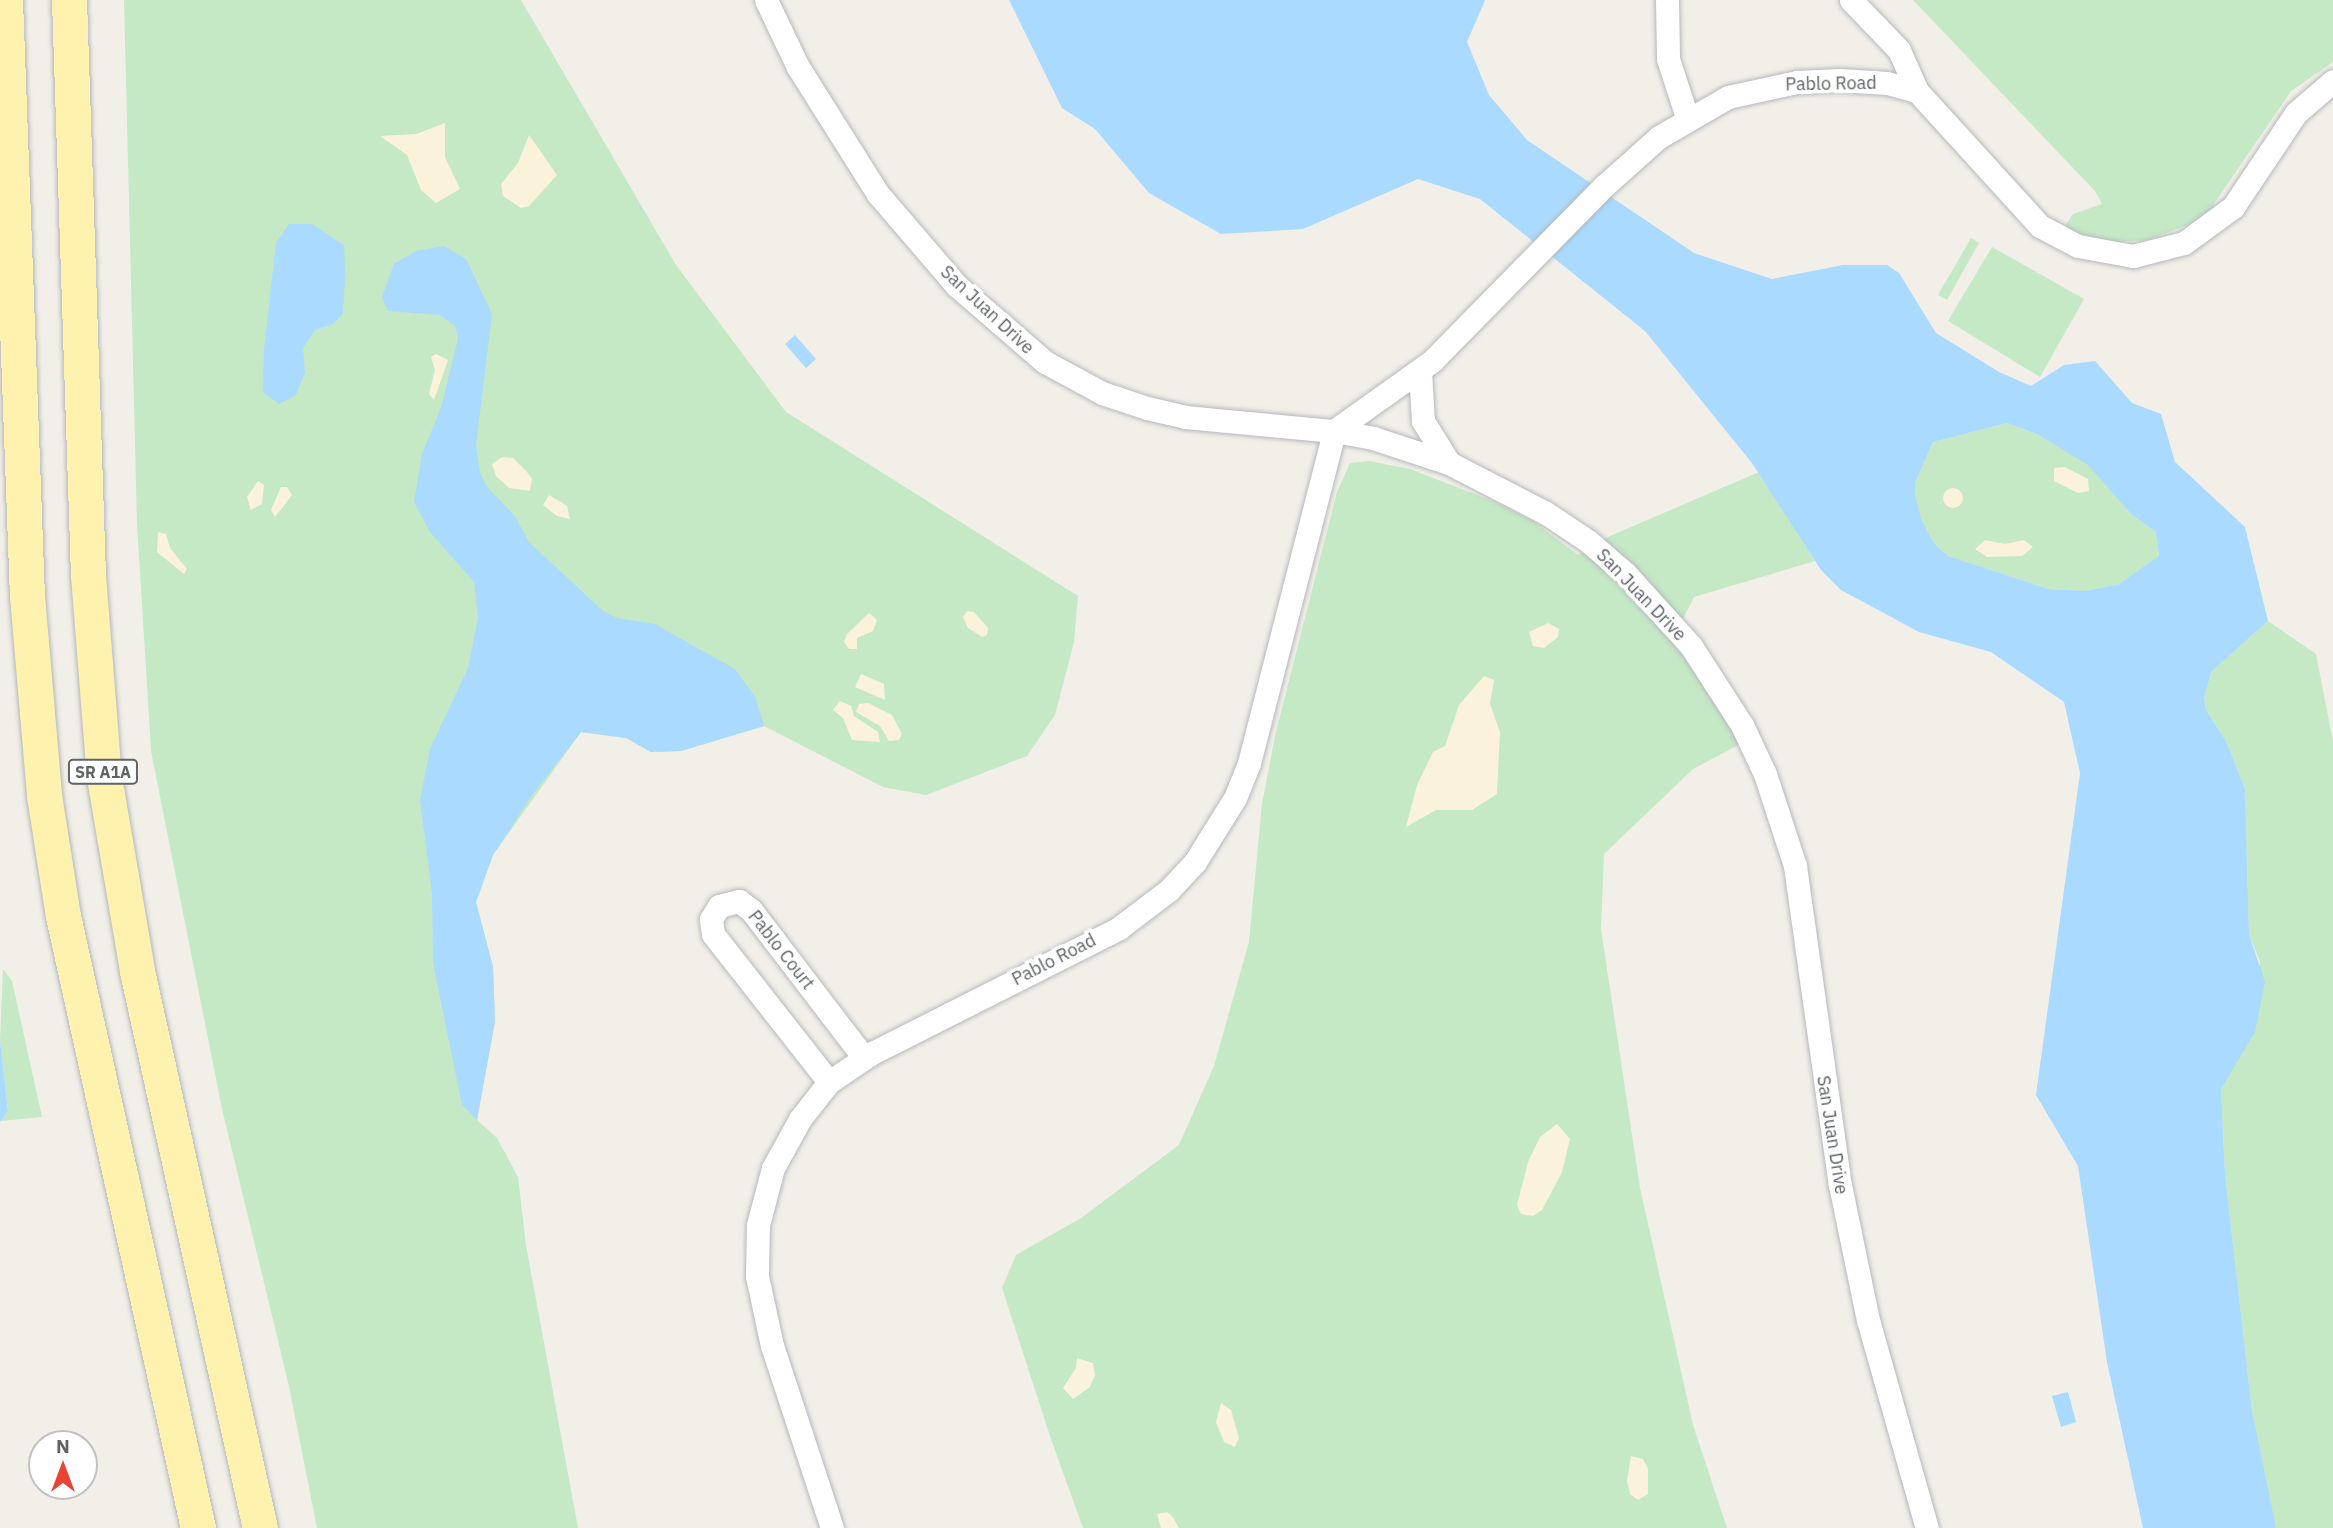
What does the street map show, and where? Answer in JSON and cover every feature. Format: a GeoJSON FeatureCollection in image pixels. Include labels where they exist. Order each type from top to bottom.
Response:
{"type":"FeatureCollection","features":[{"type":"Feature","properties":{"kind":"main road","name":"SR A1A"},"geometry":{"type":"LineString","coordinates":[[5,0],[26,572],[44,795],[63,916],[198,1528]]}},
{"type":"Feature","properties":{"kind":"main road"},"geometry":{"type":"LineString","coordinates":[[54,0],[57,123],[73,180]]}},
{"type":"Feature","properties":{"kind":"main road","name":"SR A1A"},"geometry":{"type":"LineString","coordinates":[[69,0],[88,575],[104,777],[137,971],[260,1528]]}},
{"type":"Feature","properties":{"kind":"street","name":"San Juan Drive"},"geometry":{"type":"LineString","coordinates":[[766,0],[798,67],[878,194],[956,285],[1024,347],[1069,377],[1147,408],[1209,420],[1334,431],[1373,438],[1448,463],[1546,513],[1625,573],[1691,646],[1718,684],[1765,774],[1795,866],[1822,1082],[1865,1306],[1927,1528]]}},
{"type":"Feature","properties":{"kind":"street"},"geometry":{"type":"LineString","coordinates":[[1667,0],[1668,59],[1687,117]]}},
{"type":"Feature","properties":{"kind":"street"},"geometry":{"type":"LineString","coordinates":[[1851,0],[1899,50],[1917,91],[2040,226],[2078,246],[2133,256],[2183,243],[2233,207],[2296,113],[2333,81]]}},
{"type":"Feature","properties":{"kind":"street","name":"Pablo Road"},"geometry":{"type":"LineString","coordinates":[[832,1528],[763,1315],[756,1254],[764,1196],[773,1168],[800,1119],[828,1082],[864,1058],[1119,928],[1169,890],[1195,862],[1230,807],[1248,763],[1334,431],[1420,371],[1604,186],[1687,117],[1728,97],[1797,82],[1887,83],[1917,91]]}},
{"type":"Feature","properties":{"kind":"street"},"geometry":{"type":"LineString","coordinates":[[1420,371],[1423,421],[1448,463]]}},
{"type":"Feature","properties":{"kind":"street","name":"Pablo Court"},"geometry":{"type":"LineString","coordinates":[[828,1082],[713,934],[711,919],[719,906],[738,901],[751,909],[864,1058]]}},
{"type":"Feature","properties":{"kind":"green space"},"geometry":{"type":"Polygon","coordinates":[[[124,0],[521,0],[676,265],[786,412],[1078,596],[1074,642],[1055,715],[1027,756],[926,795],[883,787],[764,726],[681,751],[651,752],[626,738],[581,732],[493,855],[476,902],[493,967],[495,1021],[477,1120],[497,1138],[518,1177],[526,1245],[578,1528],[317,1528],[289,1386],[222,1109],[151,751],[137,523],[124,0]]]}},
{"type":"Feature","properties":{"kind":"green space"},"geometry":{"type":"Polygon","coordinates":[[[1913,0],[2333,0],[2333,62],[2291,91],[2209,211],[2190,224],[2148,240],[2112,242],[2063,229],[2073,214],[2102,204],[2095,191],[1913,0]]]}},
{"type":"Feature","properties":{"kind":"green space"},"geometry":{"type":"Polygon","coordinates":[[[1971,238],[1979,243],[1947,300],[1938,295],[1971,238]]]}},
{"type":"Feature","properties":{"kind":"green space"},"geometry":{"type":"Polygon","coordinates":[[[1992,247],[2084,299],[2040,377],[1948,321],[1992,247]]]}},
{"type":"Feature","properties":{"kind":"green space"},"geometry":{"type":"Polygon","coordinates":[[[2007,423],[2037,434],[2088,464],[2132,515],[2156,532],[2159,557],[2119,584],[2086,591],[2049,589],[1948,556],[1934,543],[1922,522],[1915,494],[1915,483],[1933,442],[2007,423]]]}},
{"type":"Feature","properties":{"kind":"green space"},"geometry":{"type":"Polygon","coordinates":[[[1370,461],[1410,469],[1495,502],[1533,521],[1578,555],[1610,536],[1759,472],[1815,561],[1694,597],[1673,639],[1742,743],[1693,769],[1604,854],[1601,929],[1640,1188],[1693,1425],[1727,1528],[1083,1528],[1051,1439],[1002,1288],[1016,1255],[1081,1218],[1179,1145],[1214,1066],[1249,942],[1262,804],[1275,736],[1337,492],[1350,463],[1370,461]]]}},
{"type":"Feature","properties":{"kind":"green space"},"geometry":{"type":"Polygon","coordinates":[[[2268,621],[2316,654],[2333,742],[2333,1528],[2276,1528],[2268,1500],[2252,1411],[2225,1174],[2221,1089],[2236,1060],[2260,962],[2249,934],[2245,789],[2227,743],[2206,710],[2204,697],[2212,671],[2268,621]]]}},
{"type":"Feature","properties":{"kind":"green space"},"geometry":{"type":"Polygon","coordinates":[[[3,969],[12,981],[42,1117],[1,1121],[8,1110],[0,1040],[3,969]]]}},
{"type":"Feature","properties":{"kind":"sand"},"geometry":{"type":"Polygon","coordinates":[[[445,123],[445,157],[460,189],[436,203],[421,190],[407,155],[380,136],[416,134],[445,123]]]}},
{"type":"Feature","properties":{"kind":"sand"},"geometry":{"type":"Polygon","coordinates":[[[529,135],[557,175],[529,206],[521,208],[503,196],[501,184],[518,163],[529,135]]]}},
{"type":"Feature","properties":{"kind":"sand"},"geometry":{"type":"Polygon","coordinates":[[[436,354],[448,360],[434,400],[429,394],[435,370],[431,357],[436,354]]]}},
{"type":"Feature","properties":{"kind":"sand"},"geometry":{"type":"Polygon","coordinates":[[[502,457],[513,458],[527,472],[532,479],[530,491],[509,488],[496,476],[492,464],[502,457]]]}},
{"type":"Feature","properties":{"kind":"sand"},"geometry":{"type":"Polygon","coordinates":[[[2065,467],[2088,479],[2089,491],[2078,493],[2054,481],[2054,468],[2065,467]]]}},
{"type":"Feature","properties":{"kind":"sand"},"geometry":{"type":"Polygon","coordinates":[[[258,481],[264,485],[262,504],[251,510],[247,497],[258,481]]]}},
{"type":"Feature","properties":{"kind":"sand"},"geometry":{"type":"Polygon","coordinates":[[[281,487],[287,487],[292,495],[275,517],[271,510],[281,487]]]}},
{"type":"Feature","properties":{"kind":"sand"},"geometry":{"type":"Polygon","coordinates":[[[1953,488],[1960,491],[1963,498],[1960,505],[1953,508],[1946,505],[1943,498],[1946,491],[1953,488]]]}},
{"type":"Feature","properties":{"kind":"sand"},"geometry":{"type":"Polygon","coordinates":[[[549,495],[567,506],[570,519],[557,516],[543,505],[549,495]]]}},
{"type":"Feature","properties":{"kind":"sand"},"geometry":{"type":"Polygon","coordinates":[[[158,532],[166,534],[170,548],[187,569],[184,574],[157,552],[158,532]]]}},
{"type":"Feature","properties":{"kind":"sand"},"geometry":{"type":"Polygon","coordinates":[[[1985,540],[2005,544],[2024,540],[2033,547],[2022,556],[1987,557],[1975,549],[1985,540]]]}},
{"type":"Feature","properties":{"kind":"sand"},"geometry":{"type":"Polygon","coordinates":[[[967,611],[974,612],[988,628],[987,635],[982,637],[968,628],[963,617],[967,611]]]}},
{"type":"Feature","properties":{"kind":"sand"},"geometry":{"type":"Polygon","coordinates":[[[869,613],[877,620],[873,631],[857,638],[857,649],[849,649],[844,642],[847,634],[869,613]]]}},
{"type":"Feature","properties":{"kind":"sand"},"geometry":{"type":"Polygon","coordinates":[[[1548,623],[1559,629],[1558,637],[1544,648],[1533,646],[1529,632],[1548,623]]]}},
{"type":"Feature","properties":{"kind":"sand"},"geometry":{"type":"Polygon","coordinates":[[[861,674],[884,684],[885,700],[855,687],[861,674]]]}},
{"type":"Feature","properties":{"kind":"sand"},"geometry":{"type":"Polygon","coordinates":[[[1484,676],[1494,680],[1490,704],[1500,732],[1497,794],[1472,810],[1436,810],[1406,827],[1417,785],[1433,752],[1445,746],[1459,705],[1484,676]]]}},
{"type":"Feature","properties":{"kind":"sand"},"geometry":{"type":"Polygon","coordinates":[[[840,701],[851,706],[854,716],[878,732],[880,742],[852,740],[843,718],[833,710],[840,701]]]}},
{"type":"Feature","properties":{"kind":"sand"},"geometry":{"type":"Polygon","coordinates":[[[868,703],[892,715],[902,734],[899,740],[889,741],[880,726],[856,712],[859,704],[868,703]]]}},
{"type":"Feature","properties":{"kind":"sand"},"geometry":{"type":"Polygon","coordinates":[[[1557,1124],[1570,1139],[1562,1172],[1542,1210],[1533,1216],[1521,1214],[1517,1205],[1528,1162],[1540,1137],[1557,1124]]]}},
{"type":"Feature","properties":{"kind":"sand"},"geometry":{"type":"Polygon","coordinates":[[[1077,1358],[1093,1363],[1095,1375],[1090,1387],[1073,1399],[1063,1388],[1076,1368],[1077,1358]]]}},
{"type":"Feature","properties":{"kind":"sand"},"geometry":{"type":"Polygon","coordinates":[[[1221,1403],[1231,1410],[1239,1438],[1235,1447],[1224,1442],[1216,1422],[1221,1403]]]}},
{"type":"Feature","properties":{"kind":"sand"},"geometry":{"type":"Polygon","coordinates":[[[1631,1456],[1643,1459],[1648,1469],[1648,1494],[1638,1500],[1630,1494],[1627,1481],[1631,1456]]]}},
{"type":"Feature","properties":{"kind":"sand"},"geometry":{"type":"Polygon","coordinates":[[[1167,1512],[1179,1528],[1161,1528],[1157,1514],[1167,1512]]]}},
{"type":"Feature","properties":{"kind":"water"},"geometry":{"type":"Polygon","coordinates":[[[1009,0],[1485,0],[1467,42],[1489,95],[1527,140],[1694,253],[1772,279],[1843,265],[1887,265],[1899,273],[1936,333],[1999,372],[2031,386],[2064,365],[2095,361],[2132,403],[2161,414],[2175,462],[2245,527],[2268,621],[2212,671],[2204,697],[2206,710],[2227,743],[2245,789],[2249,934],[2265,982],[2255,1032],[2221,1089],[2225,1174],[2252,1411],[2276,1528],[2143,1528],[2107,1362],[2078,1166],[2036,1095],[2080,773],[2064,702],[1991,652],[1919,632],[1841,590],[1821,570],[1752,463],[1645,331],[1480,199],[1418,179],[1303,229],[1221,234],[1149,193],[1095,129],[1062,108],[1009,0]],[[2007,423],[1933,442],[1915,483],[1915,494],[1922,521],[1934,543],[1948,556],[2049,589],[2086,591],[2119,584],[2159,556],[2156,532],[2132,515],[2088,465],[2037,434],[2007,423]]]}},
{"type":"Feature","properties":{"kind":"water"},"geometry":{"type":"Polygon","coordinates":[[[289,224],[312,224],[344,245],[343,314],[333,324],[315,330],[303,348],[305,373],[296,395],[279,404],[263,392],[264,350],[276,243],[289,224]]]}},
{"type":"Feature","properties":{"kind":"water"},"geometry":{"type":"Polygon","coordinates":[[[444,246],[466,259],[492,314],[476,445],[480,473],[488,488],[515,516],[529,542],[603,611],[617,618],[655,624],[735,669],[756,698],[764,726],[681,751],[651,752],[626,738],[581,732],[533,794],[493,855],[476,902],[493,967],[495,1021],[477,1120],[462,1105],[433,963],[432,894],[420,800],[430,749],[468,668],[478,618],[474,582],[430,532],[414,502],[422,454],[441,408],[458,338],[455,326],[440,315],[388,311],[382,297],[394,264],[416,251],[444,246]]]}},
{"type":"Feature","properties":{"kind":"water"},"geometry":{"type":"Polygon","coordinates":[[[795,335],[816,359],[806,368],[785,344],[795,335]]]}},
{"type":"Feature","properties":{"kind":"water"},"geometry":{"type":"Polygon","coordinates":[[[0,1040],[8,1111],[0,1122],[0,1040]]]}},
{"type":"Feature","properties":{"kind":"water"},"geometry":{"type":"Polygon","coordinates":[[[2068,1392],[2076,1422],[2061,1427],[2052,1396],[2068,1392]]]}}]}
